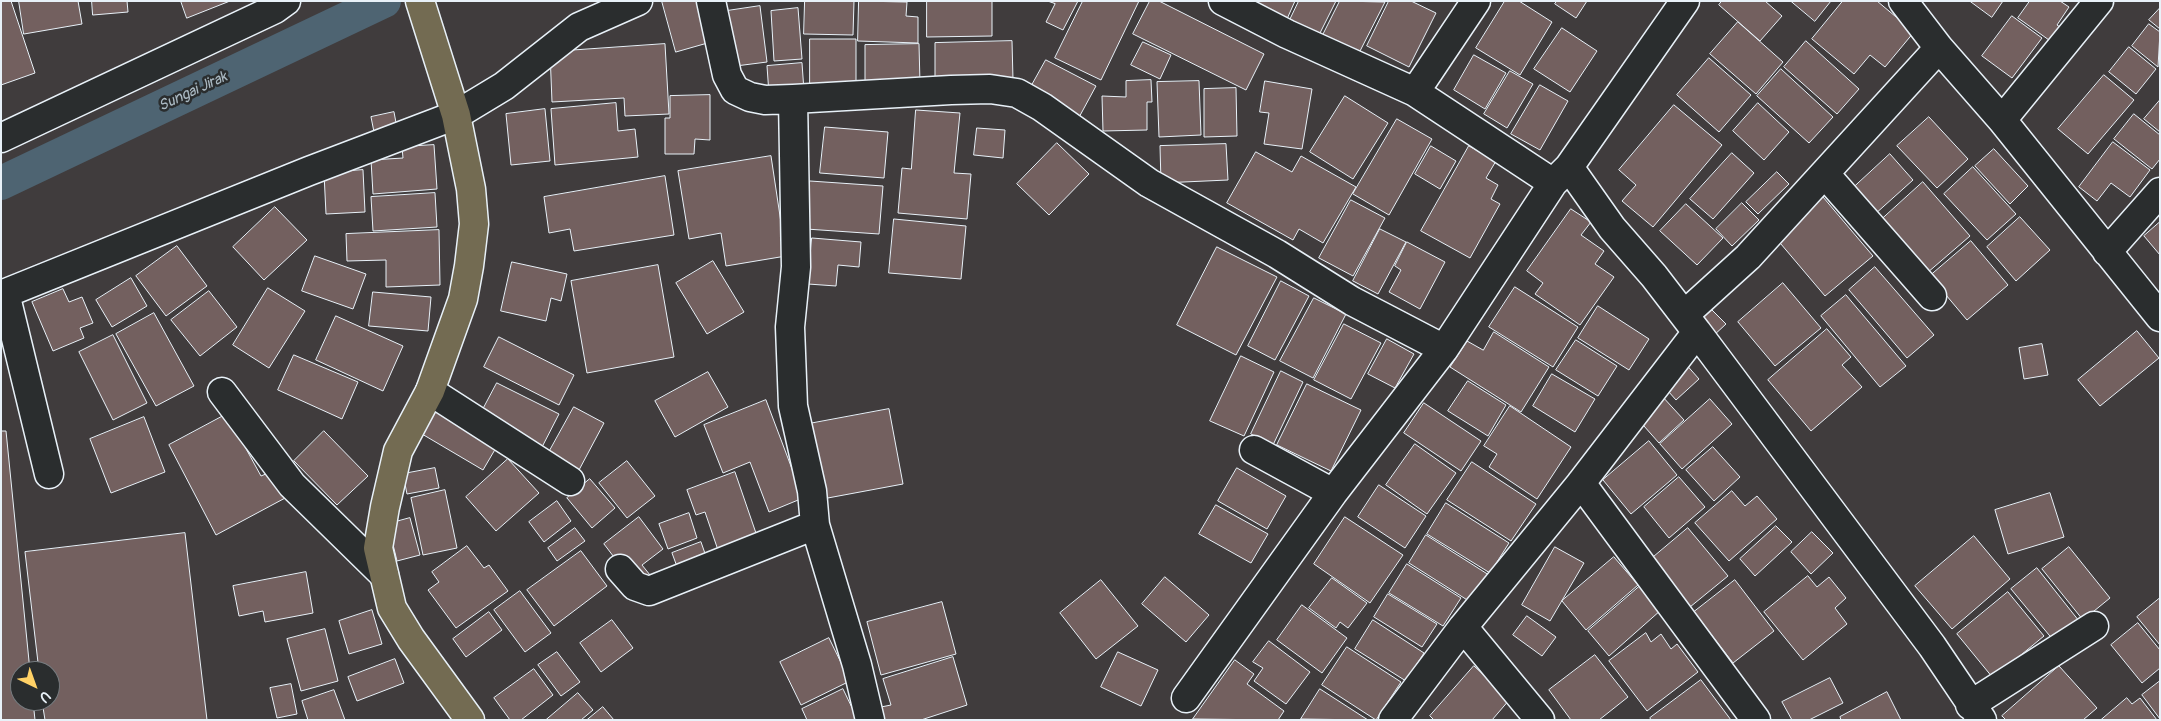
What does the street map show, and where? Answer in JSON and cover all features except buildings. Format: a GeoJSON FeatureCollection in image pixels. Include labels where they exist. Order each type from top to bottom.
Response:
{"type":"FeatureCollection","features":[{"type":"Feature","properties":{"kind":"main road"},"geometry":{"type":"LineString","coordinates":[[420,1],[456,115],[472,189],[474,224],[463,298],[430,391],[398,451],[378,548],[392,608],[410,640],[470,720]]}},
{"type":"Feature","properties":{"kind":"street"},"geometry":{"type":"LineString","coordinates":[[1,138],[276,10],[286,1]]}},
{"type":"Feature","properties":{"kind":"street"},"geometry":{"type":"LineString","coordinates":[[49,474],[3,294],[309,171],[456,115],[504,86],[579,27],[638,1]]}},
{"type":"Feature","properties":{"kind":"street"},"geometry":{"type":"LineString","coordinates":[[712,1],[727,75],[735,90],[750,97],[765,100],[951,90],[990,90],[1017,93],[1042,107],[1149,183],[1277,254],[1352,301],[1444,349]]}},
{"type":"Feature","properties":{"kind":"street"},"geometry":{"type":"LineString","coordinates":[[1223,1],[1287,34],[1415,92],[1561,175],[1612,228],[1654,276],[1932,646],[1976,712],[2094,626]]}},
{"type":"Feature","properties":{"kind":"street"},"geometry":{"type":"LineString","coordinates":[[1415,92],[1476,1]]}},
{"type":"Feature","properties":{"kind":"street"},"geometry":{"type":"LineString","coordinates":[[1186,698],[1334,493],[1444,349],[1561,175],[1685,1]]}},
{"type":"Feature","properties":{"kind":"street"},"geometry":{"type":"LineString","coordinates":[[1902,1],[1939,48],[2002,120],[2160,317]]}},
{"type":"Feature","properties":{"kind":"street"},"geometry":{"type":"LineString","coordinates":[[2002,120],[2100,1]]}},
{"type":"Feature","properties":{"kind":"street"},"geometry":{"type":"LineString","coordinates":[[1393,720],[1463,627],[1582,483],[1690,323],[1939,48]]}},
{"type":"Feature","properties":{"kind":"street"},"geometry":{"type":"LineString","coordinates":[[793,99],[796,267],[790,327],[793,406],[812,491],[815,525],[857,665],[870,720]]}},
{"type":"Feature","properties":{"kind":"street"},"geometry":{"type":"LineString","coordinates":[[1825,174],[1932,296]]}},
{"type":"Feature","properties":{"kind":"street"},"geometry":{"type":"LineString","coordinates":[[2107,252],[2160,192]]}},
{"type":"Feature","properties":{"kind":"street"},"geometry":{"type":"LineString","coordinates":[[430,391],[570,481]]}},
{"type":"Feature","properties":{"kind":"street"},"geometry":{"type":"LineString","coordinates":[[222,392],[292,485],[384,575]]}},
{"type":"Feature","properties":{"kind":"street"},"geometry":{"type":"LineString","coordinates":[[1254,450],[1334,493]]}},
{"type":"Feature","properties":{"kind":"street"},"geometry":{"type":"LineString","coordinates":[[1582,483],[1756,720]]}},
{"type":"Feature","properties":{"kind":"street"},"geometry":{"type":"LineString","coordinates":[[620,569],[634,586],[649,591],[815,525]]}},
{"type":"Feature","properties":{"kind":"street"},"geometry":{"type":"LineString","coordinates":[[1463,627],[1540,720]]}},
{"type":"Feature","properties":{"kind":"waterway","name":"Sungai Jirak"},"geometry":{"type":"LineString","coordinates":[[1,183],[384,1]]}}]}
